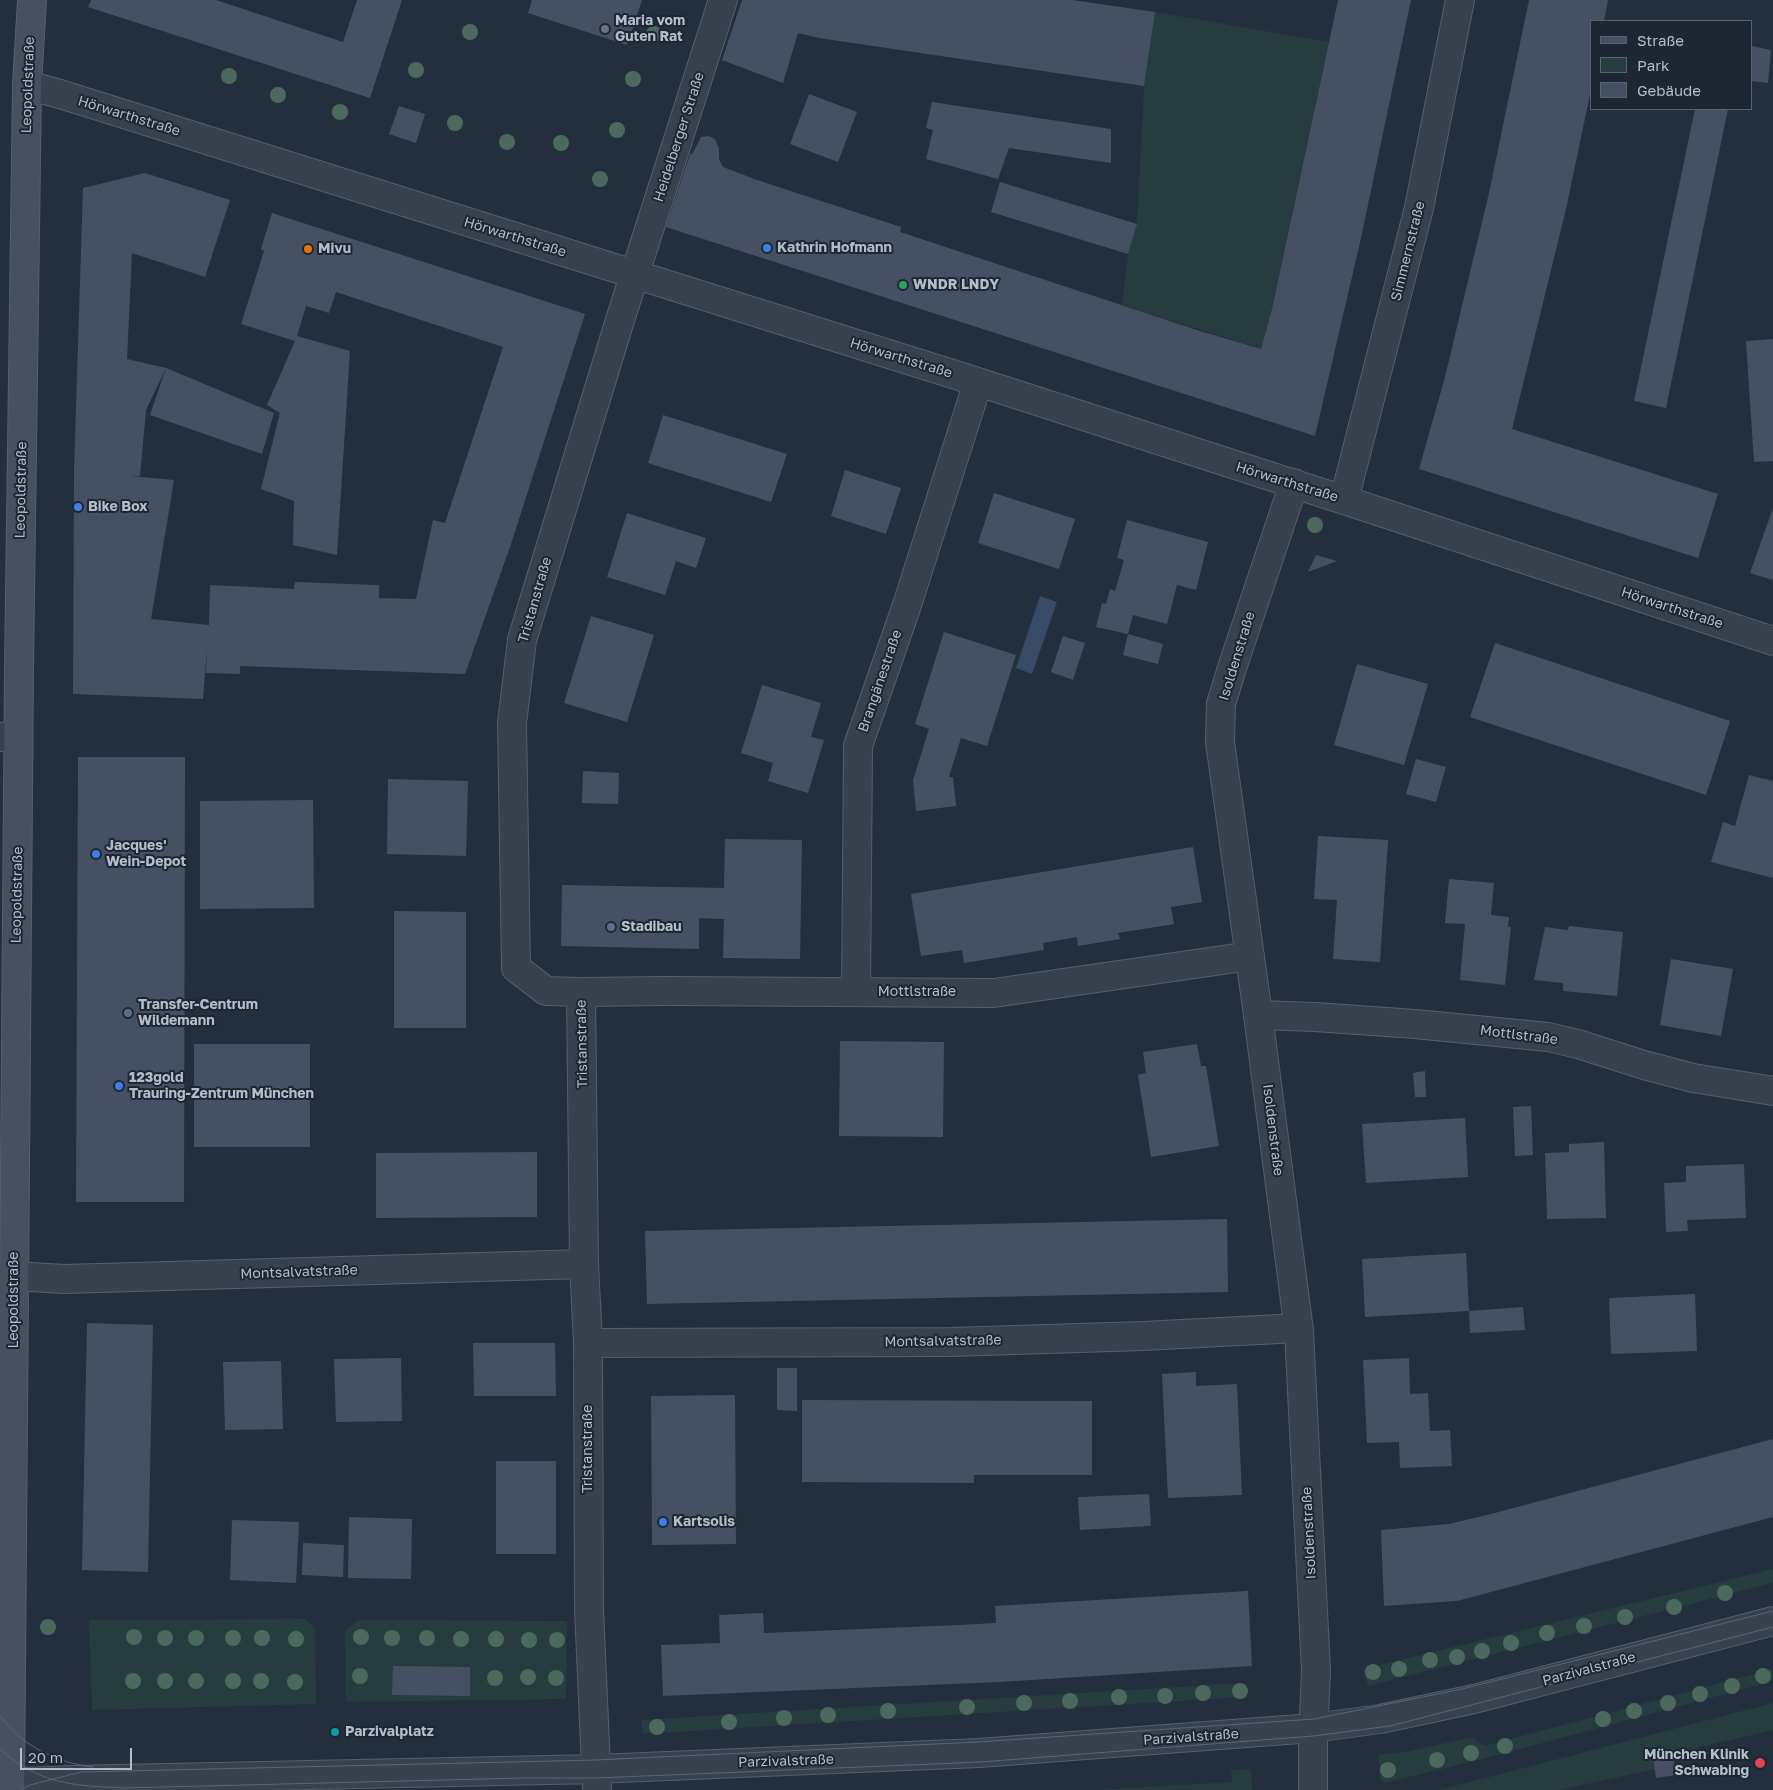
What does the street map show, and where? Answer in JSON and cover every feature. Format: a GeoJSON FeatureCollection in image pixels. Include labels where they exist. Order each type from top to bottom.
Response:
{"type":"FeatureCollection","features":[{"type":"Feature","properties":{"kind":"main road","name":"Leopoldstraße"},"geometry":{"type":"LineString","coordinates":[[7,1785],[14,1276],[9,736],[27,85],[32,0]]}},
{"type":"Feature","properties":{"kind":"street","name":"Heidelberger Straße"},"geometry":{"type":"LineString","coordinates":[[635,274],[723,0]]}},
{"type":"Feature","properties":{"kind":"street","name":"Simmernstraße"},"geometry":{"type":"LineString","coordinates":[[1344,500],[1419,208],[1460,0]]}},
{"type":"Feature","properties":{"kind":"street","name":"Hörwarthstraße"},"geometry":{"type":"LineString","coordinates":[[27,85],[978,382],[1294,483],[1773,641]]}},
{"type":"Feature","properties":{"kind":"street","name":"Tristanstraße"},"geometry":{"type":"LineString","coordinates":[[597,1780],[589,1610],[588,1342],[584,1264],[581,992],[546,991],[516,968],[512,723],[522,640],[635,274]]}},
{"type":"Feature","properties":{"kind":"street","name":"Brangänestraße"},"geometry":{"type":"LineString","coordinates":[[856,992],[858,746],[907,604],[978,382]]}},
{"type":"Feature","properties":{"kind":"street","name":"Isoldenstraße"},"geometry":{"type":"LineString","coordinates":[[1294,483],[1221,704],[1220,742],[1258,1015],[1298,1328],[1316,1671],[1313,1728],[1313,1790]]}},
{"type":"Feature","properties":{"kind":"street","name":"Mottlstraße"},"geometry":{"type":"LineString","coordinates":[[581,992],[994,993],[1250,956]]}},
{"type":"Feature","properties":{"kind":"street","name":"Mottlstraße"},"geometry":{"type":"LineString","coordinates":[[1258,1015],[1397,1022],[1548,1037],[1578,1044],[1644,1066],[1693,1078],[1773,1092]]}},
{"type":"Feature","properties":{"kind":"street","name":"Montsalvatstraße"},"geometry":{"type":"LineString","coordinates":[[14,1276],[64,1279],[584,1264]]}},
{"type":"Feature","properties":{"kind":"street","name":"Montsalvatstraße"},"geometry":{"type":"LineString","coordinates":[[588,1342],[951,1342],[1143,1336],[1298,1328]]}},
{"type":"Feature","properties":{"kind":"street","name":"Parzivalstraße"},"geometry":{"type":"LineString","coordinates":[[597,1780],[1313,1728],[1380,1719],[1474,1699],[1773,1621]]}},
{"type":"Feature","properties":{"kind":"street"},"geometry":{"type":"LineString","coordinates":[[7,1785],[59,1780],[597,1780]]}},
{"type":"Feature","properties":{"kind":"green space"},"geometry":{"type":"Polygon","coordinates":[[[1155,12],[1329,42],[1272,309],[1261,349],[1122,305],[1128,254],[1137,224],[1144,86],[1155,12]]]}},
{"type":"Feature","properties":{"kind":"green space"},"geometry":{"type":"Polygon","coordinates":[[[1773,1569],[1773,1583],[1368,1686],[1363,1669],[1773,1569]]]}},
{"type":"Feature","properties":{"kind":"green space"},"geometry":{"type":"Polygon","coordinates":[[[306,1619],[315,1629],[316,1704],[92,1710],[89,1620],[306,1619]]]}},
{"type":"Feature","properties":{"kind":"green space"},"geometry":{"type":"Polygon","coordinates":[[[358,1620],[567,1621],[566,1699],[346,1702],[345,1631],[358,1620]]]}},
{"type":"Feature","properties":{"kind":"green space"},"geometry":{"type":"Polygon","coordinates":[[[1773,1669],[1773,1681],[1487,1758],[1384,1783],[1380,1780],[1379,1755],[1405,1752],[1473,1737],[1484,1746],[1773,1669]]]}},
{"type":"Feature","properties":{"kind":"green space"},"geometry":{"type":"Polygon","coordinates":[[[1243,1683],[1244,1697],[642,1734],[641,1720],[1243,1683]]]}},
{"type":"Feature","properties":{"kind":"green space"},"geometry":{"type":"Polygon","coordinates":[[[1773,1703],[1773,1730],[1653,1758],[1655,1769],[1560,1790],[1439,1790],[1773,1703]]]}},
{"type":"Feature","properties":{"kind":"green space"},"geometry":{"type":"Polygon","coordinates":[[[1251,1769],[1252,1790],[1097,1790],[1232,1782],[1231,1770],[1251,1769]]]}},
{"type":"Feature","properties":{"kind":"water"},"geometry":{"type":"Polygon","coordinates":[[[1040,596],[1057,602],[1032,674],[1016,668],[1040,596]]]}},
{"type":"Feature","properties":{"kind":"building"},"geometry":{"type":"Polygon","coordinates":[[[91,0],[216,0],[343,42],[357,0],[402,0],[370,98],[88,7],[91,0]]]}},
{"type":"Feature","properties":{"kind":"building","name":"Maria vom Guten Rat"},"geometry":{"type":"Polygon","coordinates":[[[532,0],[642,0],[627,45],[528,13],[532,0]]]}},
{"type":"Feature","properties":{"kind":"building"},"geometry":{"type":"Polygon","coordinates":[[[742,0],[1072,0],[1155,12],[1144,86],[819,38],[798,33],[783,83],[722,60],[742,0]]]}},
{"type":"Feature","properties":{"kind":"building"},"geometry":{"type":"Polygon","coordinates":[[[1338,0],[1411,0],[1361,238],[1315,436],[666,227],[690,154],[693,153],[701,137],[709,136],[715,139],[719,148],[719,159],[723,167],[901,227],[900,232],[1200,331],[1261,349],[1272,309],[1338,0]]]}},
{"type":"Feature","properties":{"kind":"building"},"geometry":{"type":"Polygon","coordinates":[[[1529,0],[1608,0],[1604,20],[1590,20],[1590,95],[1566,209],[1512,429],[1718,494],[1698,558],[1419,469],[1445,377],[1489,193],[1529,0]]]}},
{"type":"Feature","properties":{"kind":"building"},"geometry":{"type":"Polygon","coordinates":[[[1753,46],[1771,50],[1768,83],[1753,81],[1753,46]]]}},
{"type":"Feature","properties":{"kind":"building"},"geometry":{"type":"Polygon","coordinates":[[[809,94],[857,112],[838,162],[790,144],[809,94]]]}},
{"type":"Feature","properties":{"kind":"building"},"geometry":{"type":"Polygon","coordinates":[[[932,102],[1111,129],[1111,163],[1009,148],[998,179],[926,159],[933,130],[926,128],[932,102]]]}},
{"type":"Feature","properties":{"kind":"building"},"geometry":{"type":"Polygon","coordinates":[[[399,106],[425,114],[416,143],[389,134],[399,106]]]}},
{"type":"Feature","properties":{"kind":"building"},"geometry":{"type":"Polygon","coordinates":[[[1695,110],[1728,110],[1666,408],[1634,401],[1695,110]]]}},
{"type":"Feature","properties":{"kind":"building"},"geometry":{"type":"Polygon","coordinates":[[[145,173],[230,200],[205,277],[132,253],[127,359],[166,368],[146,410],[140,476],[130,476],[174,480],[151,619],[209,625],[210,585],[294,589],[295,582],[379,585],[379,598],[416,599],[433,520],[445,523],[503,347],[336,292],[329,313],[306,306],[297,336],[350,351],[337,555],[293,545],[294,501],[261,489],[280,413],[267,405],[295,341],[241,324],[264,251],[261,249],[272,213],[585,314],[511,544],[465,674],[240,666],[240,674],[206,673],[207,648],[203,699],[73,694],[74,470],[83,188],[145,173]]]}},
{"type":"Feature","properties":{"kind":"building"},"geometry":{"type":"Polygon","coordinates":[[[1000,182],[1137,224],[1128,254],[991,212],[1000,182]]]}},
{"type":"Feature","properties":{"kind":"building"},"geometry":{"type":"Polygon","coordinates":[[[1773,339],[1773,461],[1754,462],[1746,341],[1773,339]]]}},
{"type":"Feature","properties":{"kind":"building"},"geometry":{"type":"Polygon","coordinates":[[[166,368],[274,413],[262,454],[150,415],[166,368]]]}},
{"type":"Feature","properties":{"kind":"building"},"geometry":{"type":"Polygon","coordinates":[[[663,415],[787,454],[771,502],[648,463],[663,415]]]}},
{"type":"Feature","properties":{"kind":"building"},"geometry":{"type":"Polygon","coordinates":[[[845,470],[901,488],[886,534],[831,516],[845,470]]]}},
{"type":"Feature","properties":{"kind":"building"},"geometry":{"type":"Polygon","coordinates":[[[994,493],[1075,519],[1059,569],[978,543],[994,493]]]}},
{"type":"Feature","properties":{"kind":"building"},"geometry":{"type":"Polygon","coordinates":[[[1773,508],[1773,580],[1750,573],[1773,508]]]}},
{"type":"Feature","properties":{"kind":"building"},"geometry":{"type":"Polygon","coordinates":[[[627,513],[706,538],[696,568],[676,561],[665,595],[607,577],[627,513]]]}},
{"type":"Feature","properties":{"kind":"building"},"geometry":{"type":"Polygon","coordinates":[[[1127,520],[1208,542],[1196,590],[1177,585],[1167,624],[1133,615],[1128,634],[1096,627],[1102,603],[1106,604],[1110,589],[1115,591],[1124,560],[1117,558],[1127,520]]]}},
{"type":"Feature","properties":{"kind":"building"},"geometry":{"type":"Polygon","coordinates":[[[1316,555],[1337,561],[1308,572],[1316,555]]]}},
{"type":"Feature","properties":{"kind":"building"},"geometry":{"type":"Polygon","coordinates":[[[591,616],[654,635],[627,722],[564,703],[591,616]]]}},
{"type":"Feature","properties":{"kind":"building"},"geometry":{"type":"Polygon","coordinates":[[[944,632],[1016,655],[987,746],[961,738],[949,777],[953,777],[956,806],[916,811],[913,780],[929,729],[915,724],[944,632]]]}},
{"type":"Feature","properties":{"kind":"building"},"geometry":{"type":"Polygon","coordinates":[[[1128,634],[1163,644],[1158,664],[1123,655],[1128,634]]]}},
{"type":"Feature","properties":{"kind":"building"},"geometry":{"type":"Polygon","coordinates":[[[1063,636],[1085,643],[1073,680],[1051,672],[1063,636]]]}},
{"type":"Feature","properties":{"kind":"building"},"geometry":{"type":"Polygon","coordinates":[[[1495,643],[1730,721],[1706,795],[1470,717],[1495,643]]]}},
{"type":"Feature","properties":{"kind":"building"},"geometry":{"type":"Polygon","coordinates":[[[1357,664],[1428,684],[1404,765],[1334,745],[1357,664]]]}},
{"type":"Feature","properties":{"kind":"building"},"geometry":{"type":"Polygon","coordinates":[[[762,685],[821,703],[811,737],[824,740],[808,793],[768,781],[773,763],[741,753],[762,685]]]}},
{"type":"Feature","properties":{"kind":"building"},"geometry":{"type":"Polygon","coordinates":[[[78,757],[185,757],[184,1202],[76,1202],[78,757]]]}},
{"type":"Feature","properties":{"kind":"building"},"geometry":{"type":"Polygon","coordinates":[[[1416,759],[1446,767],[1436,802],[1406,794],[1416,759]]]}},
{"type":"Feature","properties":{"kind":"building"},"geometry":{"type":"Polygon","coordinates":[[[583,771],[619,773],[618,804],[582,803],[583,771]]]}},
{"type":"Feature","properties":{"kind":"building"},"geometry":{"type":"Polygon","coordinates":[[[1749,775],[1773,781],[1773,878],[1711,862],[1723,822],[1735,826],[1749,775]]]}},
{"type":"Feature","properties":{"kind":"building"},"geometry":{"type":"Polygon","coordinates":[[[388,779],[468,781],[466,856],[387,854],[388,779]]]}},
{"type":"Feature","properties":{"kind":"building"},"geometry":{"type":"Polygon","coordinates":[[[313,800],[314,908],[200,909],[200,801],[313,800]]]}},
{"type":"Feature","properties":{"kind":"building"},"geometry":{"type":"Polygon","coordinates":[[[1318,836],[1388,840],[1380,962],[1333,959],[1337,900],[1314,899],[1318,836]]]}},
{"type":"Feature","properties":{"kind":"building"},"geometry":{"type":"Polygon","coordinates":[[[725,839],[802,840],[800,959],[723,958],[724,919],[699,918],[699,949],[561,946],[562,885],[724,888],[725,839]]]}},
{"type":"Feature","properties":{"kind":"building"},"geometry":{"type":"Polygon","coordinates":[[[1193,847],[1202,902],[1171,907],[1174,924],[1118,933],[1120,939],[1078,946],[1077,937],[1043,943],[1044,950],[964,963],[962,950],[921,956],[911,894],[1193,847]]]}},
{"type":"Feature","properties":{"kind":"building"},"geometry":{"type":"Polygon","coordinates":[[[1449,879],[1494,883],[1491,915],[1509,917],[1508,927],[1511,927],[1505,985],[1460,980],[1465,924],[1445,923],[1449,879]]]}},
{"type":"Feature","properties":{"kind":"building"},"geometry":{"type":"Polygon","coordinates":[[[394,911],[466,912],[466,1028],[394,1028],[394,911]]]}},
{"type":"Feature","properties":{"kind":"building"},"geometry":{"type":"Polygon","coordinates":[[[1569,926],[1623,932],[1617,996],[1563,991],[1563,983],[1534,980],[1545,927],[1568,930],[1569,926]]]}},
{"type":"Feature","properties":{"kind":"building"},"geometry":{"type":"Polygon","coordinates":[[[1671,959],[1733,969],[1721,1036],[1660,1025],[1671,959]]]}},
{"type":"Feature","properties":{"kind":"building"},"geometry":{"type":"Polygon","coordinates":[[[840,1041],[944,1042],[943,1137],[839,1136],[840,1041]]]}},
{"type":"Feature","properties":{"kind":"building"},"geometry":{"type":"Polygon","coordinates":[[[194,1044],[310,1044],[310,1147],[194,1147],[194,1044]]]}},
{"type":"Feature","properties":{"kind":"building"},"geometry":{"type":"Polygon","coordinates":[[[1197,1044],[1201,1066],[1206,1066],[1219,1146],[1151,1157],[1138,1075],[1146,1073],[1143,1052],[1197,1044]]]}},
{"type":"Feature","properties":{"kind":"building"},"geometry":{"type":"Polygon","coordinates":[[[1425,1071],[1426,1097],[1415,1097],[1413,1073],[1425,1071]]]}},
{"type":"Feature","properties":{"kind":"building"},"geometry":{"type":"Polygon","coordinates":[[[1531,1106],[1533,1155],[1515,1156],[1513,1107],[1531,1106]]]}},
{"type":"Feature","properties":{"kind":"building"},"geometry":{"type":"Polygon","coordinates":[[[1465,1118],[1468,1177],[1366,1183],[1362,1124],[1465,1118]]]}},
{"type":"Feature","properties":{"kind":"building"},"geometry":{"type":"Polygon","coordinates":[[[1604,1142],[1606,1218],[1547,1219],[1545,1153],[1569,1152],[1569,1144],[1604,1142]]]}},
{"type":"Feature","properties":{"kind":"building"},"geometry":{"type":"Polygon","coordinates":[[[537,1152],[537,1217],[376,1218],[376,1153],[537,1152]]]}},
{"type":"Feature","properties":{"kind":"building"},"geometry":{"type":"Polygon","coordinates":[[[1744,1164],[1746,1218],[1687,1220],[1688,1231],[1666,1232],[1664,1183],[1686,1182],[1686,1166],[1744,1164]]]}},
{"type":"Feature","properties":{"kind":"building"},"geometry":{"type":"Polygon","coordinates":[[[1227,1219],[1228,1292],[647,1304],[645,1231],[1227,1219]]]}},
{"type":"Feature","properties":{"kind":"building"},"geometry":{"type":"Polygon","coordinates":[[[1466,1253],[1469,1311],[1365,1317],[1362,1259],[1466,1253]]]}},
{"type":"Feature","properties":{"kind":"building"},"geometry":{"type":"Polygon","coordinates":[[[1695,1294],[1697,1351],[1611,1354],[1609,1298],[1695,1294]]]}},
{"type":"Feature","properties":{"kind":"building"},"geometry":{"type":"Polygon","coordinates":[[[1523,1307],[1525,1330],[1470,1333],[1469,1311],[1523,1307]]]}},
{"type":"Feature","properties":{"kind":"building"},"geometry":{"type":"Polygon","coordinates":[[[87,1323],[153,1325],[148,1572],[82,1570],[87,1323]]]}},
{"type":"Feature","properties":{"kind":"building"},"geometry":{"type":"Polygon","coordinates":[[[473,1343],[555,1343],[556,1396],[474,1396],[473,1343]]]}},
{"type":"Feature","properties":{"kind":"building"},"geometry":{"type":"Polygon","coordinates":[[[401,1358],[402,1421],[336,1422],[334,1359],[401,1358]]]}},
{"type":"Feature","properties":{"kind":"building"},"geometry":{"type":"Polygon","coordinates":[[[1409,1358],[1410,1394],[1428,1393],[1430,1431],[1450,1430],[1452,1466],[1400,1468],[1399,1442],[1367,1443],[1363,1360],[1409,1358]]]}},
{"type":"Feature","properties":{"kind":"building"},"geometry":{"type":"Polygon","coordinates":[[[281,1361],[283,1429],[225,1430],[223,1362],[281,1361]]]}},
{"type":"Feature","properties":{"kind":"building"},"geometry":{"type":"Polygon","coordinates":[[[777,1368],[797,1368],[797,1411],[777,1410],[777,1368]]]}},
{"type":"Feature","properties":{"kind":"building"},"geometry":{"type":"Polygon","coordinates":[[[1196,1372],[1196,1386],[1237,1384],[1242,1495],[1168,1498],[1162,1374],[1196,1372]]]}},
{"type":"Feature","properties":{"kind":"building"},"geometry":{"type":"Polygon","coordinates":[[[735,1395],[736,1544],[652,1545],[651,1396],[735,1395]]]}},
{"type":"Feature","properties":{"kind":"building"},"geometry":{"type":"Polygon","coordinates":[[[802,1400],[1092,1401],[1092,1475],[974,1475],[974,1483],[802,1482],[802,1400]]]}},
{"type":"Feature","properties":{"kind":"building"},"geometry":{"type":"Polygon","coordinates":[[[1773,1439],[1773,1517],[1457,1601],[1384,1606],[1381,1530],[1449,1524],[1773,1439]]]}},
{"type":"Feature","properties":{"kind":"building"},"geometry":{"type":"Polygon","coordinates":[[[496,1461],[556,1461],[556,1554],[496,1554],[496,1461]]]}},
{"type":"Feature","properties":{"kind":"building"},"geometry":{"type":"Polygon","coordinates":[[[1149,1494],[1151,1526],[1080,1530],[1078,1497],[1149,1494]]]}},
{"type":"Feature","properties":{"kind":"building"},"geometry":{"type":"Polygon","coordinates":[[[349,1517],[412,1519],[411,1579],[348,1578],[349,1517]]]}},
{"type":"Feature","properties":{"kind":"building"},"geometry":{"type":"Polygon","coordinates":[[[232,1520],[299,1522],[296,1583],[230,1580],[232,1520]]]}},
{"type":"Feature","properties":{"kind":"building"},"geometry":{"type":"Polygon","coordinates":[[[303,1543],[344,1545],[343,1577],[302,1575],[303,1543]]]}},
{"type":"Feature","properties":{"kind":"building"},"geometry":{"type":"Polygon","coordinates":[[[1248,1591],[1252,1666],[1000,1682],[663,1696],[661,1645],[720,1643],[719,1615],[763,1613],[764,1633],[959,1625],[996,1623],[995,1606],[1248,1591]]]}},
{"type":"Feature","properties":{"kind":"building"},"geometry":{"type":"Polygon","coordinates":[[[393,1666],[470,1667],[470,1696],[392,1695],[393,1666]]]}},
{"type":"Feature","properties":{"kind":"building"},"geometry":{"type":"Polygon","coordinates":[[[1673,1754],[1676,1775],[1656,1778],[1653,1758],[1673,1754]]]}},
{"type":"Feature","properties":{"kind":"tram line"},"geometry":{"type":"LineString","coordinates":[[21,1790],[30,1785],[81,1772],[596,1760],[978,1742],[1314,1719],[1462,1689],[1773,1611]]}},
{"type":"Feature","properties":{"kind":"tram line"},"geometry":{"type":"LineString","coordinates":[[0,1749],[14,1761],[29,1770],[58,1781],[89,1786],[124,1788],[522,1778],[597,1778],[981,1762],[1313,1736],[1390,1726],[1773,1627]]}},
{"type":"Feature","properties":{"kind":"tram line"},"geometry":{"type":"LineString","coordinates":[[0,1716],[19,1736],[41,1751],[66,1762],[93,1767]]}},
{"type":"Feature","properties":{"kind":"place","name":"Maria vom Guten Rat"},"geometry":{"type":"Point","coordinates":[605,29]}},
{"type":"Feature","properties":{"kind":"place","name":"Kathrin Hofmann"},"geometry":{"type":"Point","coordinates":[767,248]}},
{"type":"Feature","properties":{"kind":"place","name":"Mivu"},"geometry":{"type":"Point","coordinates":[308,249]}},
{"type":"Feature","properties":{"kind":"place","name":"WNDR LNDY"},"geometry":{"type":"Point","coordinates":[903,285]}},
{"type":"Feature","properties":{"kind":"place","name":"Bike Box"},"geometry":{"type":"Point","coordinates":[78,507]}},
{"type":"Feature","properties":{"kind":"place","name":"Jacques' Wein-Depot"},"geometry":{"type":"Point","coordinates":[96,854]}},
{"type":"Feature","properties":{"kind":"place","name":"Stadibau"},"geometry":{"type":"Point","coordinates":[611,927]}},
{"type":"Feature","properties":{"kind":"place","name":"Transfer-Centrum Wildemann"},"geometry":{"type":"Point","coordinates":[128,1013]}},
{"type":"Feature","properties":{"kind":"place","name":"123gold Trauring-Zentrum München"},"geometry":{"type":"Point","coordinates":[119,1086]}},
{"type":"Feature","properties":{"kind":"place","name":"Kartsolis"},"geometry":{"type":"Point","coordinates":[663,1522]}},
{"type":"Feature","properties":{"kind":"place","name":"Parzivalplatz"},"geometry":{"type":"Point","coordinates":[335,1732]}},
{"type":"Feature","properties":{"kind":"place","name":"München Klinik Schwabing"},"geometry":{"type":"Point","coordinates":[1760,1763]}}]}
